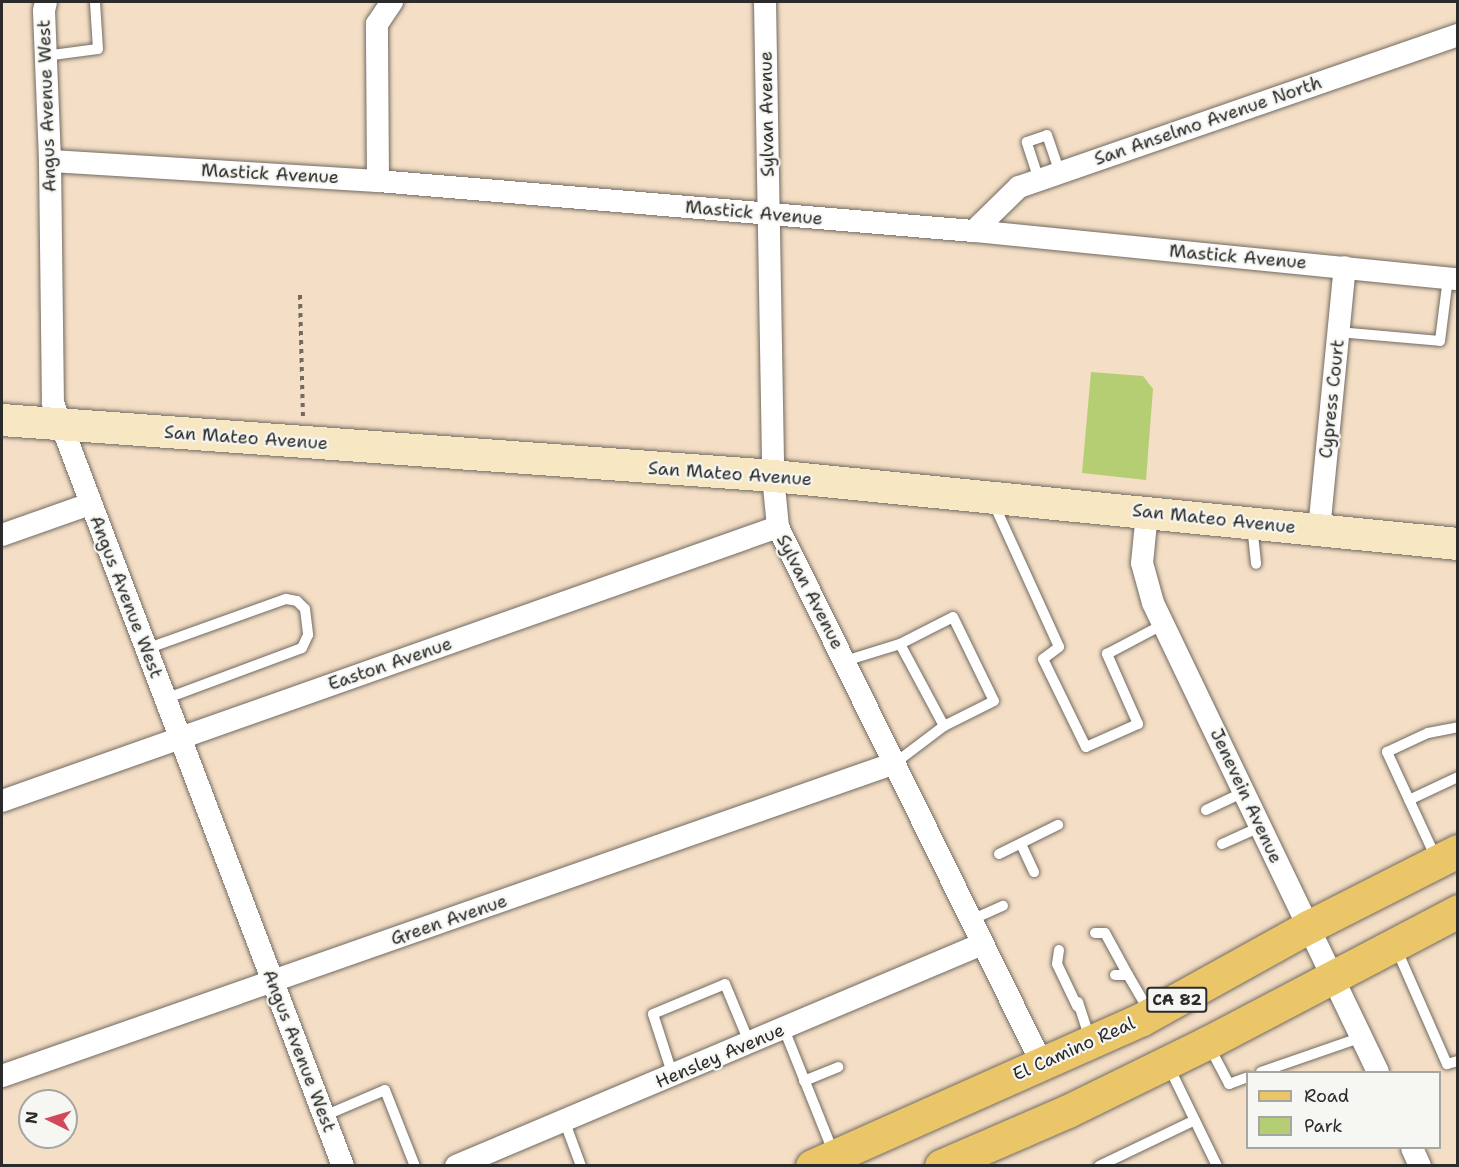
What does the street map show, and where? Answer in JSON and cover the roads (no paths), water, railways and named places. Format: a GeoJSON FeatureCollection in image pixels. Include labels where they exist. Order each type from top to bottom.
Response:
{"type":"FeatureCollection","features":[{"type":"Feature","properties":{"kind":"main road","name":"El Camino Real"},"geometry":{"type":"LineString","coordinates":[[823,1160],[1092,1043],[1151,1014],[1308,927],[1448,856]]}},
{"type":"Feature","properties":{"kind":"main road","name":"CA 82"},"geometry":{"type":"LineString","coordinates":[[941,1166],[1068,1111],[1207,1043],[1331,975],[1458,911]]}},
{"type":"Feature","properties":{"kind":"street","name":"Angus Avenue West"},"geometry":{"type":"LineString","coordinates":[[46,2],[44,11],[50,161],[53,403],[343,1166]]}},
{"type":"Feature","properties":{"kind":"street"},"geometry":{"type":"LineString","coordinates":[[378,180],[377,24],[392,2]]}},
{"type":"Feature","properties":{"kind":"street","name":"Sylvan Avenue"},"geometry":{"type":"LineString","coordinates":[[769,3],[768,214],[773,476],[778,527],[1042,1064]]}},
{"type":"Feature","properties":{"kind":"street","name":"San Anselmo Avenue North"},"geometry":{"type":"LineString","coordinates":[[974,231],[1018,187],[1458,35]]}},
{"type":"Feature","properties":{"kind":"street","name":"Mastick Avenue"},"geometry":{"type":"LineString","coordinates":[[50,161],[378,180],[974,231],[1453,278]]}},
{"type":"Feature","properties":{"kind":"street","name":"Cypress Court"},"geometry":{"type":"LineString","coordinates":[[1319,530],[1344,267]]}},
{"type":"Feature","properties":{"kind":"street","name":"San Mateo Avenue"},"geometry":{"type":"LineString","coordinates":[[2,420],[773,476],[1458,544]]}},
{"type":"Feature","properties":{"kind":"street"},"geometry":{"type":"LineString","coordinates":[[2,536],[90,504]]}},
{"type":"Feature","properties":{"kind":"street","name":"Jenevein Avenue"},"geometry":{"type":"LineString","coordinates":[[1147,513],[1142,563],[1146,585],[1378,1071]]}},
{"type":"Feature","properties":{"kind":"street","name":"Easton Avenue"},"geometry":{"type":"LineString","coordinates":[[2,801],[778,527]]}},
{"type":"Feature","properties":{"kind":"street","name":"Green Avenue"},"geometry":{"type":"LineString","coordinates":[[2,1076],[896,763]]}},
{"type":"Feature","properties":{"kind":"street","name":"Hensley Avenue"},"geometry":{"type":"LineString","coordinates":[[456,1166],[491,1158],[564,1120],[982,944]]}},
{"type":"Feature","properties":{"kind":"street"},"geometry":{"type":"LineString","coordinates":[[1412,1149],[1420,1166]]}},
{"type":"Feature","properties":{"kind":"lane"},"geometry":{"type":"LineString","coordinates":[[45,56],[98,49],[95,2]]}},
{"type":"Feature","properties":{"kind":"lane"},"geometry":{"type":"LineString","coordinates":[[1039,180],[1027,142],[1047,135],[1060,172]]}},
{"type":"Feature","properties":{"kind":"lane"},"geometry":{"type":"LineString","coordinates":[[1338,332],[1440,342],[1453,278]]}},
{"type":"Feature","properties":{"kind":"lane"},"geometry":{"type":"LineString","coordinates":[[990,496],[1059,647],[1043,659],[1086,747],[1138,724],[1107,654],[1164,624]]}},
{"type":"Feature","properties":{"kind":"lane"},"geometry":{"type":"LineString","coordinates":[[1252,523],[1256,564]]}},
{"type":"Feature","properties":{"kind":"lane"},"geometry":{"type":"LineString","coordinates":[[146,649],[286,599],[297,601],[305,609],[308,635],[302,648],[165,699]]}},
{"type":"Feature","properties":{"kind":"lane"},"geometry":{"type":"LineString","coordinates":[[845,661],[900,644],[953,617],[994,701],[944,726],[896,763]]}},
{"type":"Feature","properties":{"kind":"lane"},"geometry":{"type":"LineString","coordinates":[[900,644],[944,726]]}},
{"type":"Feature","properties":{"kind":"lane"},"geometry":{"type":"LineString","coordinates":[[1448,856],[1409,800],[1387,752],[1428,733],[1458,727]]}},
{"type":"Feature","properties":{"kind":"lane"},"geometry":{"type":"LineString","coordinates":[[1409,800],[1458,777]]}},
{"type":"Feature","properties":{"kind":"lane"},"geometry":{"type":"LineString","coordinates":[[1206,810],[1244,792]]}},
{"type":"Feature","properties":{"kind":"lane"},"geometry":{"type":"LineString","coordinates":[[999,854],[1058,825]]}},
{"type":"Feature","properties":{"kind":"lane"},"geometry":{"type":"LineString","coordinates":[[1222,844],[1260,827]]}},
{"type":"Feature","properties":{"kind":"lane"},"geometry":{"type":"LineString","coordinates":[[1021,843],[1034,872]]}},
{"type":"Feature","properties":{"kind":"lane"},"geometry":{"type":"LineString","coordinates":[[971,920],[1003,906]]}},
{"type":"Feature","properties":{"kind":"lane"},"geometry":{"type":"LineString","coordinates":[[1095,933],[1105,933],[1111,954],[1128,975],[1151,1014]]}},
{"type":"Feature","properties":{"kind":"lane"},"geometry":{"type":"LineString","coordinates":[[1393,943],[1447,1064],[1458,1060]]}},
{"type":"Feature","properties":{"kind":"lane"},"geometry":{"type":"LineString","coordinates":[[1059,950],[1057,964],[1092,1043]]}},
{"type":"Feature","properties":{"kind":"lane"},"geometry":{"type":"LineString","coordinates":[[1067,984],[1069,971]]}},
{"type":"Feature","properties":{"kind":"lane"},"geometry":{"type":"LineString","coordinates":[[1114,975],[1128,975]]}},
{"type":"Feature","properties":{"kind":"lane"},"geometry":{"type":"LineString","coordinates":[[673,1076],[653,1014],[725,984],[749,1042]]}},
{"type":"Feature","properties":{"kind":"lane"},"geometry":{"type":"LineString","coordinates":[[1077,1006],[1078,992]]}},
{"type":"Feature","properties":{"kind":"lane"},"geometry":{"type":"LineString","coordinates":[[784,1029],[804,1081],[823,1160]]}},
{"type":"Feature","properties":{"kind":"lane"},"geometry":{"type":"LineString","coordinates":[[1264,1071],[1362,1037]]}},
{"type":"Feature","properties":{"kind":"lane"},"geometry":{"type":"LineString","coordinates":[[1207,1043],[1229,1084],[1246,1078]]}},
{"type":"Feature","properties":{"kind":"lane"},"geometry":{"type":"LineString","coordinates":[[1167,1062],[1217,1166]]}},
{"type":"Feature","properties":{"kind":"lane"},"geometry":{"type":"LineString","coordinates":[[804,1081],[838,1068]]}},
{"type":"Feature","properties":{"kind":"lane"},"geometry":{"type":"LineString","coordinates":[[324,1116],[385,1090],[415,1166]]}},
{"type":"Feature","properties":{"kind":"lane"},"geometry":{"type":"LineString","coordinates":[[564,1120],[581,1166]]}},
{"type":"Feature","properties":{"kind":"lane"},"geometry":{"type":"LineString","coordinates":[[1099,1166],[1195,1120]]}}]}
